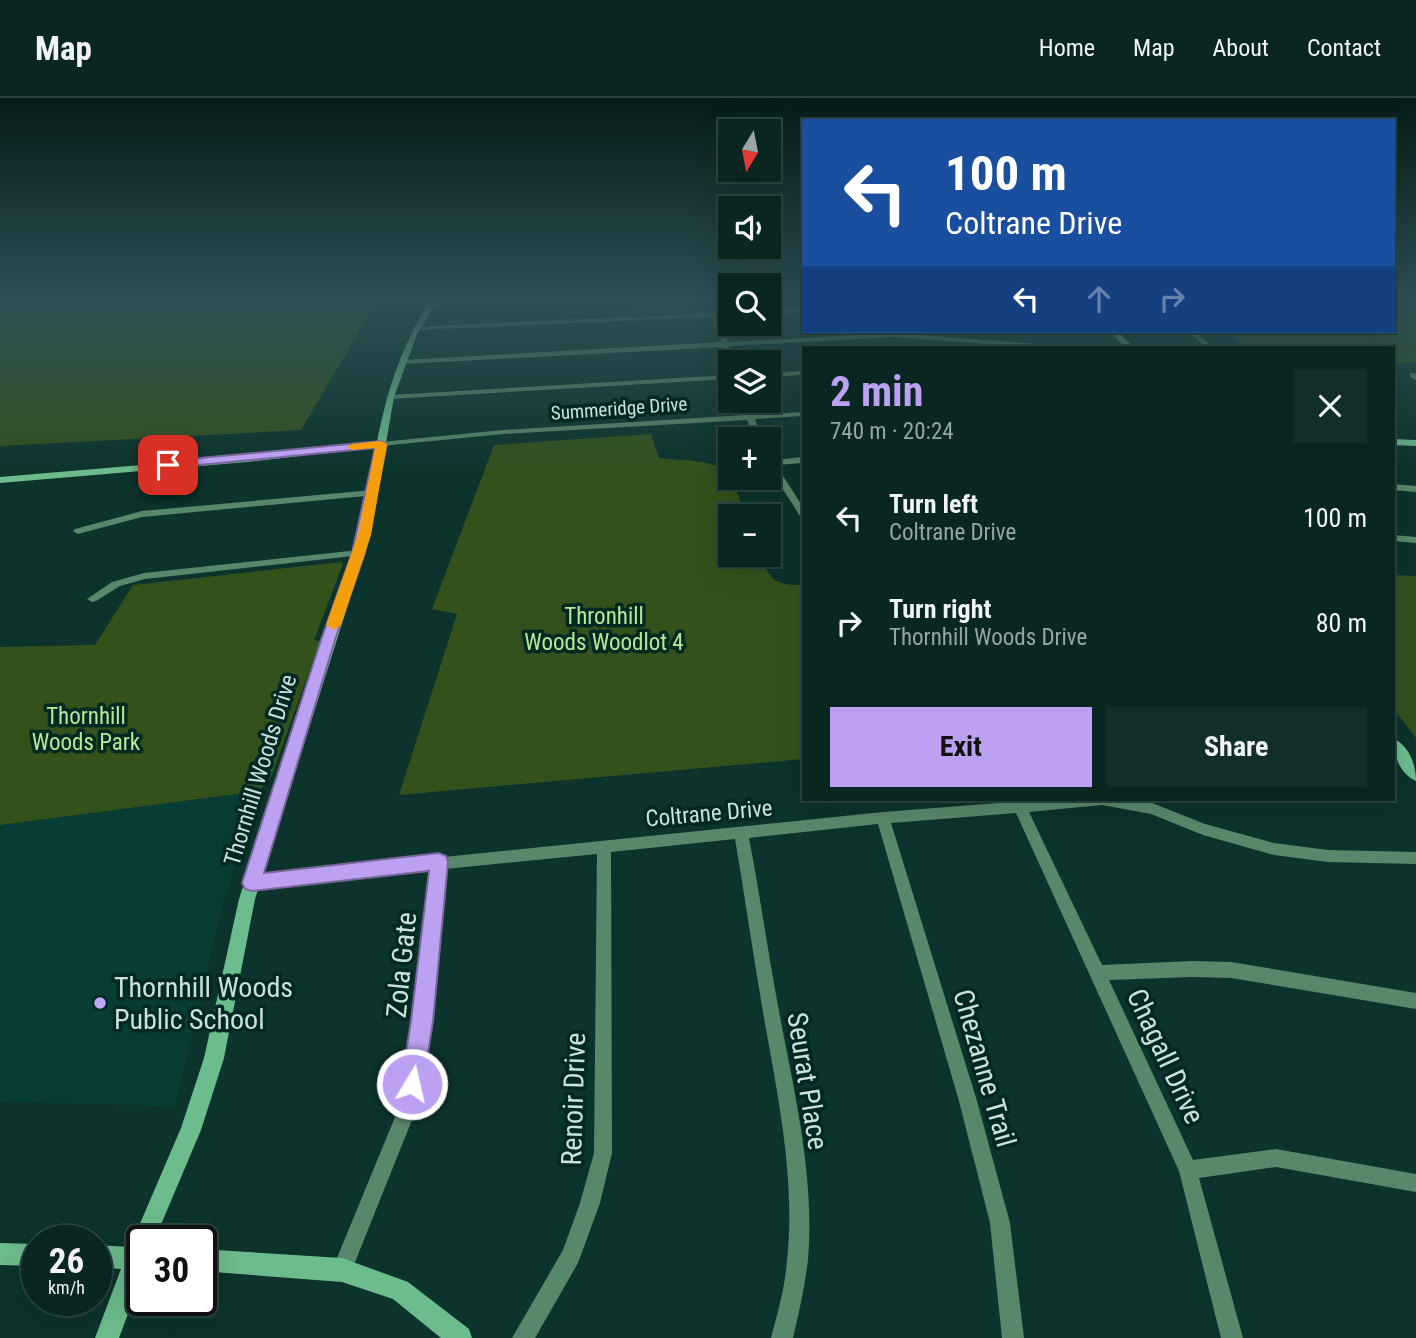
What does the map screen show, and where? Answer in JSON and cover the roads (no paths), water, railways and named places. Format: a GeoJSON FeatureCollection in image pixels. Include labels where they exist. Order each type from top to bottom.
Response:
{"type":"FeatureCollection","features":[{"type":"Feature","properties":{"kind":"street","name":"Thornhill Woods Drive"},"geometry":{"type":"LineString","coordinates":[[151,1225],[191,1130],[214,1058],[252,883],[328,640],[359,553],[390,397],[405,358]]}},
{"type":"Feature","properties":{"kind":"street"},"geometry":{"type":"LineString","coordinates":[[404,362],[478,358]]}},
{"type":"Feature","properties":{"kind":"street"},"geometry":{"type":"LineString","coordinates":[[781,374],[802,373]]}},
{"type":"Feature","properties":{"kind":"street"},"geometry":{"type":"LineString","coordinates":[[390,397],[718,378]]}},
{"type":"Feature","properties":{"kind":"street"},"geometry":{"type":"LineString","coordinates":[[748,413],[754,427]]}},
{"type":"Feature","properties":{"kind":"street","name":"Summeridge Drive"},"geometry":{"type":"LineString","coordinates":[[0,480],[522,432],[802,414]]}},
{"type":"Feature","properties":{"kind":"street"},"geometry":{"type":"LineString","coordinates":[[1395,442],[1416,443]]}},
{"type":"Feature","properties":{"kind":"street"},"geometry":{"type":"LineString","coordinates":[[781,461],[802,460]]}},
{"type":"Feature","properties":{"kind":"street"},"geometry":{"type":"LineString","coordinates":[[781,479],[802,511]]}},
{"type":"Feature","properties":{"kind":"street"},"geometry":{"type":"LineString","coordinates":[[1395,487],[1416,489]]}},
{"type":"Feature","properties":{"kind":"street"},"geometry":{"type":"LineString","coordinates":[[78,531],[142,514],[373,492]]}},
{"type":"Feature","properties":{"kind":"street"},"geometry":{"type":"LineString","coordinates":[[1395,538],[1416,540]]}},
{"type":"Feature","properties":{"kind":"street"},"geometry":{"type":"LineString","coordinates":[[92,599],[112,586],[144,576],[359,553]]}},
{"type":"Feature","properties":{"kind":"street"},"geometry":{"type":"LineString","coordinates":[[1395,749],[1416,775]]}},
{"type":"Feature","properties":{"kind":"street","name":"Coltrane Drive"},"geometry":{"type":"LineString","coordinates":[[252,883],[883,818],[1092,801]]}},
{"type":"Feature","properties":{"kind":"street","name":"Coltrane Drive"},"geometry":{"type":"LineString","coordinates":[[1114,801],[1152,804],[1203,830],[1274,849],[1328,856],[1416,858]]}},
{"type":"Feature","properties":{"kind":"street","name":"Chagall Drive"},"geometry":{"type":"LineString","coordinates":[[1021,808],[1188,1170],[1231,1338]]}},
{"type":"Feature","properties":{"kind":"street","name":"Chezanne Trail"},"geometry":{"type":"LineString","coordinates":[[883,818],[968,1101],[1000,1223],[1013,1338]]}},
{"type":"Feature","properties":{"kind":"street","name":"Seurat Place"},"geometry":{"type":"LineString","coordinates":[[741,833],[786,1092],[798,1186],[796,1263],[789,1317],[782,1338]]}},
{"type":"Feature","properties":{"kind":"street","name":"Renoir Drive"},"geometry":{"type":"LineString","coordinates":[[523,1338],[571,1256],[590,1203],[603,1153],[604,846]]}},
{"type":"Feature","properties":{"kind":"street","name":"Zola Gate"},"geometry":{"type":"LineString","coordinates":[[342,1270],[409,1105],[422,1021],[439,862]]}},
{"type":"Feature","properties":{"kind":"street"},"geometry":{"type":"LineString","coordinates":[[1097,973],[1231,970],[1416,1001]]}},
{"type":"Feature","properties":{"kind":"street"},"geometry":{"type":"LineString","coordinates":[[1188,1170],[1276,1158],[1416,1183]]}},
{"type":"Feature","properties":{"kind":"street"},"geometry":{"type":"LineString","coordinates":[[0,1254],[21,1255]]}},
{"type":"Feature","properties":{"kind":"street"},"geometry":{"type":"LineString","coordinates":[[217,1261],[342,1270],[400,1290],[460,1338]]}},
{"type":"Feature","properties":{"kind":"street","name":"Thornhill Woods Drive"},"geometry":{"type":"LineString","coordinates":[[107,1338],[126,1289]]}},
{"type":"Feature","properties":{"kind":"place","name":"Thornhill Woods Public School"},"geometry":{"type":"Point","coordinates":[100,1003]}},
{"type":"Feature","properties":{"kind":"park label","name":"Thronhill Woods Woodlot 4"},"geometry":{"type":"Point","coordinates":[604,629]}},
{"type":"Feature","properties":{"kind":"park label","name":"Thornhill Woods Park"},"geometry":{"type":"Point","coordinates":[86,729]}}]}
